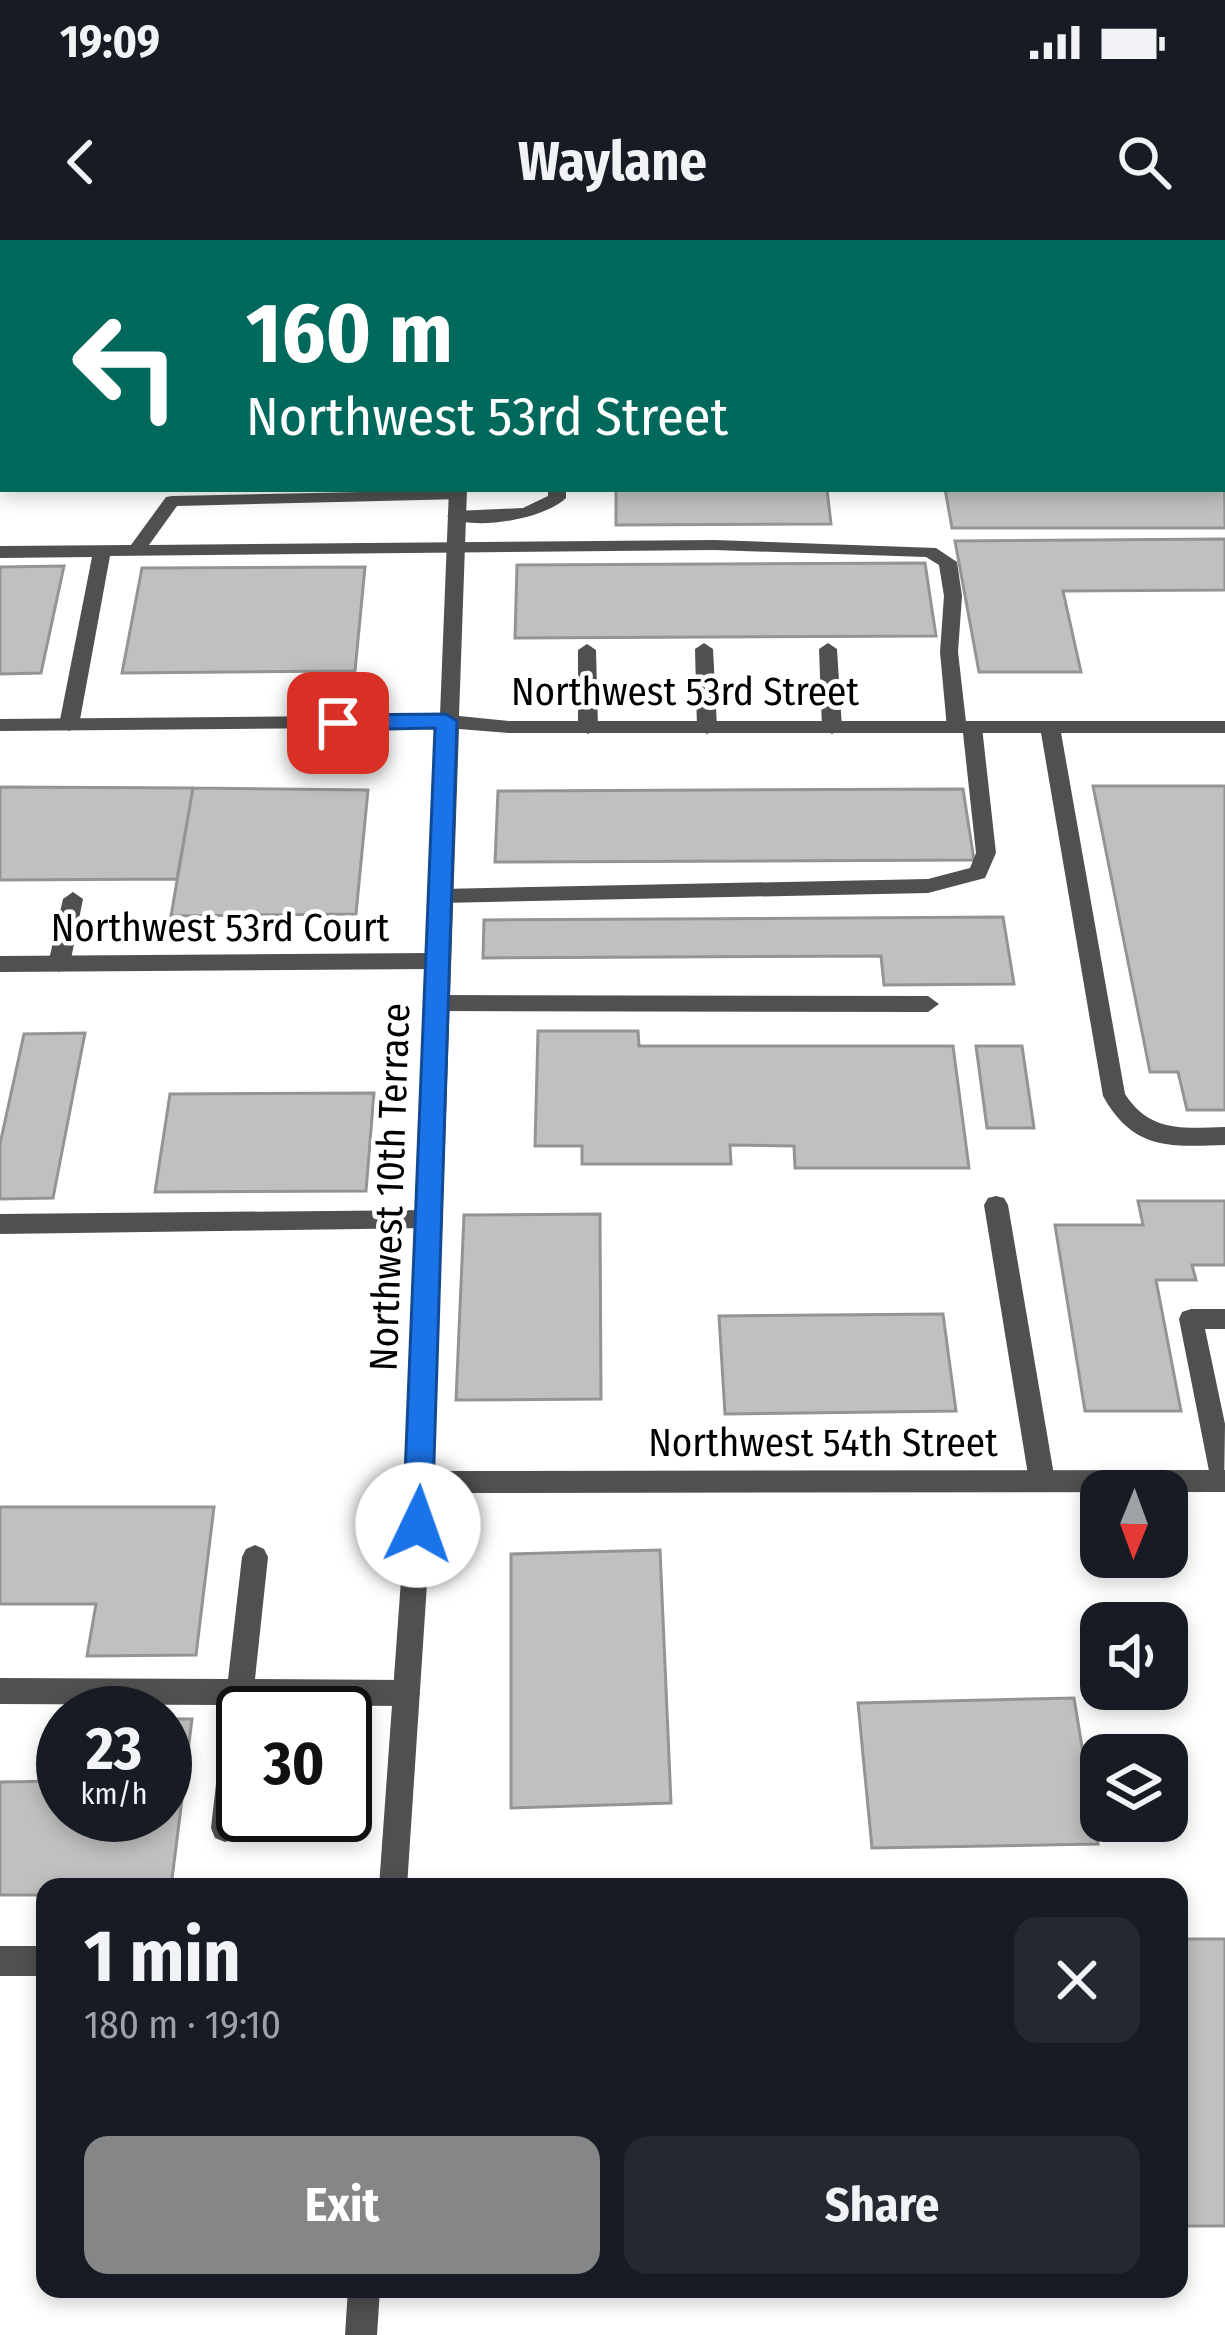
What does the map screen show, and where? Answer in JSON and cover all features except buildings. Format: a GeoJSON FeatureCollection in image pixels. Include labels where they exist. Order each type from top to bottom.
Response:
{"type":"FeatureCollection","features":[{"type":"Feature","properties":{"kind":"street"},"geometry":{"type":"LineString","coordinates":[[136,551],[172,501],[457,500],[547,507],[557,492]]}},
{"type":"Feature","properties":{"kind":"street","name":"Northwest 10th Terrace"},"geometry":{"type":"LineString","coordinates":[[393,1878],[421,1483],[457,500]]}},
{"type":"Feature","properties":{"kind":"street"},"geometry":{"type":"LineString","coordinates":[[0,553],[713,545],[930,552],[948,562],[953,596],[949,652],[986,854],[978,873],[928,886],[441,896]]}},
{"type":"Feature","properties":{"kind":"street"},"geometry":{"type":"LineString","coordinates":[[69,725],[102,552]]}},
{"type":"Feature","properties":{"kind":"street"},"geometry":{"type":"LineString","coordinates":[[704,649],[706,728]]}},
{"type":"Feature","properties":{"kind":"street"},"geometry":{"type":"LineString","coordinates":[[828,649],[832,728]]}},
{"type":"Feature","properties":{"kind":"street"},"geometry":{"type":"LineString","coordinates":[[587,650],[588,728]]}},
{"type":"Feature","properties":{"kind":"street","name":"Northwest 53rd Street"},"geometry":{"type":"LineString","coordinates":[[0,725],[446,721],[509,728],[1225,727]]}},
{"type":"Feature","properties":{"kind":"street"},"geometry":{"type":"LineString","coordinates":[[1049,728],[1114,1096],[1138,1129],[1167,1136],[1225,1136]]}},
{"type":"Feature","properties":{"kind":"street"},"geometry":{"type":"LineString","coordinates":[[59,964],[73,899]]}},
{"type":"Feature","properties":{"kind":"street","name":"Northwest 53rd Court"},"geometry":{"type":"LineString","coordinates":[[0,966],[440,961]]}},
{"type":"Feature","properties":{"kind":"street"},"geometry":{"type":"LineString","coordinates":[[438,1003],[928,1004]]}},
{"type":"Feature","properties":{"kind":"street"},"geometry":{"type":"LineString","coordinates":[[996,1205],[1042,1481]]}},
{"type":"Feature","properties":{"kind":"street"},"geometry":{"type":"LineString","coordinates":[[0,1224],[430,1219]]}},
{"type":"Feature","properties":{"kind":"street"},"geometry":{"type":"LineString","coordinates":[[1225,1319],[1191,1319],[1225,1480]]}},
{"type":"Feature","properties":{"kind":"street","name":"Northwest 54th Street"},"geometry":{"type":"LineString","coordinates":[[421,1483],[1225,1480]]}},
{"type":"Feature","properties":{"kind":"street"},"geometry":{"type":"LineString","coordinates":[[240,1686],[255,1557]]}},
{"type":"Feature","properties":{"kind":"street"},"geometry":{"type":"LineString","coordinates":[[0,1690],[216,1691]]}},
{"type":"Feature","properties":{"kind":"street"},"geometry":{"type":"LineString","coordinates":[[372,1693],[406,1693]]}},
{"type":"Feature","properties":{"kind":"street"},"geometry":{"type":"LineString","coordinates":[[0,1961],[36,1961]]}},
{"type":"Feature","properties":{"kind":"street"},"geometry":{"type":"LineString","coordinates":[[361,2335],[363,2298]]}},
{"type":"Feature","properties":{"kind":"route"},"geometry":{"type":"LineString","coordinates":[[338,723],[446,721],[418,1525]]}}]}
